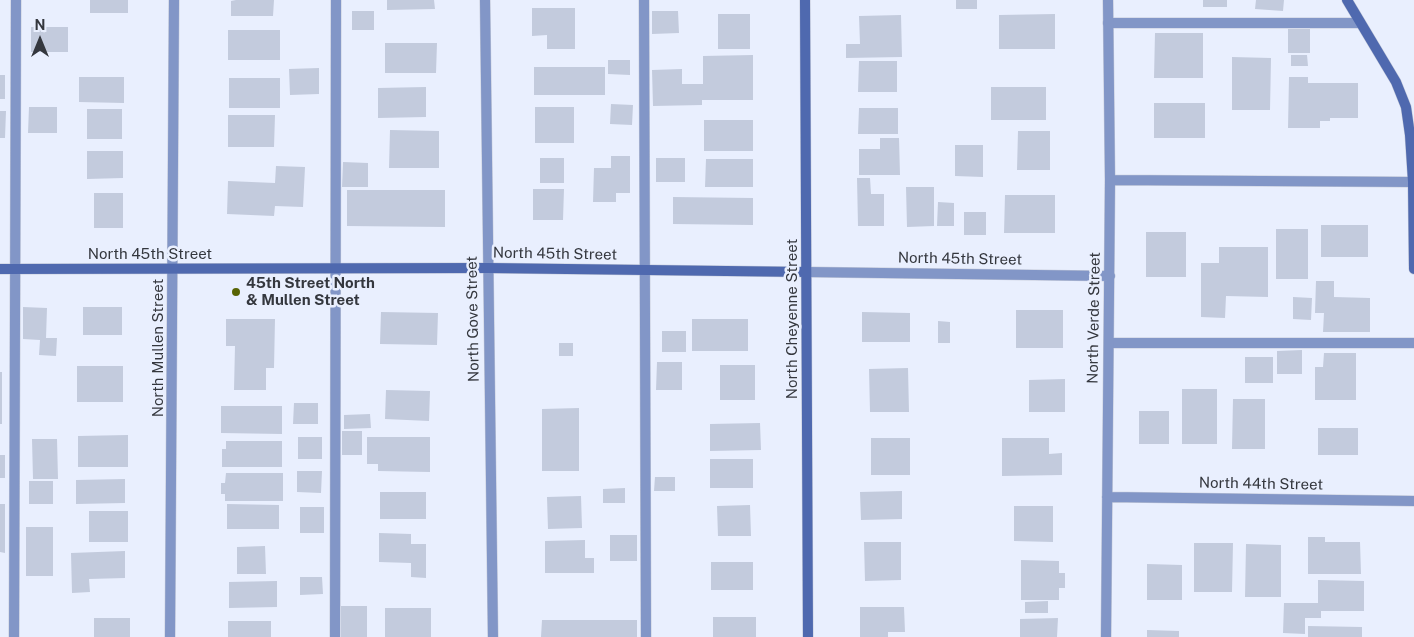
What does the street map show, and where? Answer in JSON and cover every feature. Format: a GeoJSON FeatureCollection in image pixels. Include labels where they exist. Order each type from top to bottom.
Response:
{"type":"FeatureCollection","features":[{"type":"Feature","properties":{"kind":"street"},"geometry":{"type":"LineString","coordinates":[[14,637],[16,0]]}},
{"type":"Feature","properties":{"kind":"street","name":"North Mullen Street"},"geometry":{"type":"LineString","coordinates":[[170,637],[174,0]]}},
{"type":"Feature","properties":{"kind":"street"},"geometry":{"type":"LineString","coordinates":[[335,637],[336,0]]}},
{"type":"Feature","properties":{"kind":"street","name":"North Gove Street"},"geometry":{"type":"LineString","coordinates":[[485,0],[493,637]]}},
{"type":"Feature","properties":{"kind":"street"},"geometry":{"type":"LineString","coordinates":[[644,0],[646,637]]}},
{"type":"Feature","properties":{"kind":"street","name":"North Cheyenne Street"},"geometry":{"type":"LineString","coordinates":[[805,0],[808,637]]}},
{"type":"Feature","properties":{"kind":"street","name":"North Verde Street"},"geometry":{"type":"LineString","coordinates":[[1106,637],[1110,276],[1108,0]]}},
{"type":"Feature","properties":{"kind":"street"},"geometry":{"type":"LineString","coordinates":[[1347,0],[1396,82],[1406,107],[1413,182],[1414,269]]}},
{"type":"Feature","properties":{"kind":"street"},"geometry":{"type":"LineString","coordinates":[[1108,23],[1360,23]]}},
{"type":"Feature","properties":{"kind":"street"},"geometry":{"type":"LineString","coordinates":[[1110,180],[1413,182]]}},
{"type":"Feature","properties":{"kind":"street","name":"North 45th Street"},"geometry":{"type":"LineString","coordinates":[[0,269],[487,268],[1110,276]]}},
{"type":"Feature","properties":{"kind":"street"},"geometry":{"type":"LineString","coordinates":[[1109,343],[1414,344]]}},
{"type":"Feature","properties":{"kind":"street","name":"North 44th Street"},"geometry":{"type":"LineString","coordinates":[[1107,496],[1414,501]]}},
{"type":"Feature","properties":{"kind":"building"},"geometry":{"type":"Polygon","coordinates":[[[90,0],[128,0],[128,13],[90,13],[90,0]]]}},
{"type":"Feature","properties":{"kind":"building"},"geometry":{"type":"Polygon","coordinates":[[[274,0],[273,16],[231,16],[231,1],[274,0]]]}},
{"type":"Feature","properties":{"kind":"building"},"geometry":{"type":"Polygon","coordinates":[[[387,0],[434,0],[435,9],[387,10],[387,0]]]}},
{"type":"Feature","properties":{"kind":"building"},"geometry":{"type":"Polygon","coordinates":[[[956,0],[977,0],[977,9],[956,9],[956,0]]]}},
{"type":"Feature","properties":{"kind":"building"},"geometry":{"type":"Polygon","coordinates":[[[1203,0],[1227,0],[1227,7],[1203,7],[1203,0]]]}},
{"type":"Feature","properties":{"kind":"building"},"geometry":{"type":"Polygon","coordinates":[[[1256,0],[1284,0],[1283,11],[1255,9],[1256,0]]]}},
{"type":"Feature","properties":{"kind":"building"},"geometry":{"type":"Polygon","coordinates":[[[532,8],[575,8],[575,49],[547,49],[547,35],[532,36],[532,8]]]}},
{"type":"Feature","properties":{"kind":"building"},"geometry":{"type":"Polygon","coordinates":[[[352,11],[374,11],[374,30],[352,30],[352,11]]]}},
{"type":"Feature","properties":{"kind":"building"},"geometry":{"type":"Polygon","coordinates":[[[652,11],[678,11],[679,33],[652,34],[652,11]]]}},
{"type":"Feature","properties":{"kind":"building"},"geometry":{"type":"Polygon","coordinates":[[[718,14],[750,14],[750,49],[718,49],[718,14]]]}},
{"type":"Feature","properties":{"kind":"building"},"geometry":{"type":"Polygon","coordinates":[[[1055,14],[1055,49],[999,49],[999,15],[1055,14]]]}},
{"type":"Feature","properties":{"kind":"building"},"geometry":{"type":"Polygon","coordinates":[[[901,15],[902,57],[846,58],[846,44],[860,44],[859,16],[901,15]]]}},
{"type":"Feature","properties":{"kind":"building"},"geometry":{"type":"Polygon","coordinates":[[[31,27],[68,27],[68,52],[31,52],[31,27]]]}},
{"type":"Feature","properties":{"kind":"building"},"geometry":{"type":"Polygon","coordinates":[[[1288,29],[1310,29],[1310,53],[1288,53],[1288,29]]]}},
{"type":"Feature","properties":{"kind":"building"},"geometry":{"type":"Polygon","coordinates":[[[228,30],[280,30],[280,60],[228,60],[228,30]]]}},
{"type":"Feature","properties":{"kind":"building"},"geometry":{"type":"Polygon","coordinates":[[[1155,33],[1203,33],[1203,78],[1154,78],[1155,33]]]}},
{"type":"Feature","properties":{"kind":"building"},"geometry":{"type":"Polygon","coordinates":[[[385,43],[437,43],[436,73],[385,73],[385,43]]]}},
{"type":"Feature","properties":{"kind":"building"},"geometry":{"type":"Polygon","coordinates":[[[753,55],[753,100],[702,100],[702,105],[653,106],[652,70],[682,69],[682,84],[703,84],[703,56],[753,55]]]}},
{"type":"Feature","properties":{"kind":"building"},"geometry":{"type":"Polygon","coordinates":[[[1291,55],[1307,55],[1308,66],[1291,66],[1291,55]]]}},
{"type":"Feature","properties":{"kind":"building"},"geometry":{"type":"Polygon","coordinates":[[[1232,57],[1271,58],[1270,110],[1232,110],[1232,57]]]}},
{"type":"Feature","properties":{"kind":"building"},"geometry":{"type":"Polygon","coordinates":[[[608,60],[630,60],[630,75],[608,74],[608,60]]]}},
{"type":"Feature","properties":{"kind":"building"},"geometry":{"type":"Polygon","coordinates":[[[859,61],[897,61],[897,92],[858,92],[859,61]]]}},
{"type":"Feature","properties":{"kind":"building"},"geometry":{"type":"Polygon","coordinates":[[[534,67],[605,67],[605,95],[534,95],[534,67]]]}},
{"type":"Feature","properties":{"kind":"building"},"geometry":{"type":"Polygon","coordinates":[[[319,68],[319,94],[290,95],[289,69],[319,68]]]}},
{"type":"Feature","properties":{"kind":"building"},"geometry":{"type":"Polygon","coordinates":[[[0,75],[5,75],[5,99],[0,99],[0,75]]]}},
{"type":"Feature","properties":{"kind":"building"},"geometry":{"type":"Polygon","coordinates":[[[79,77],[124,77],[124,103],[79,102],[79,77]]]}},
{"type":"Feature","properties":{"kind":"building"},"geometry":{"type":"Polygon","coordinates":[[[1289,77],[1308,77],[1308,83],[1358,83],[1358,118],[1330,118],[1330,121],[1320,121],[1320,128],[1288,128],[1289,77]]]}},
{"type":"Feature","properties":{"kind":"building"},"geometry":{"type":"Polygon","coordinates":[[[229,78],[280,78],[280,108],[229,108],[229,78]]]}},
{"type":"Feature","properties":{"kind":"building"},"geometry":{"type":"Polygon","coordinates":[[[426,87],[426,117],[378,118],[378,88],[426,87]]]}},
{"type":"Feature","properties":{"kind":"building"},"geometry":{"type":"Polygon","coordinates":[[[991,87],[1046,87],[1046,120],[991,120],[991,87]]]}},
{"type":"Feature","properties":{"kind":"building"},"geometry":{"type":"Polygon","coordinates":[[[1154,103],[1205,103],[1205,138],[1154,138],[1154,103]]]}},
{"type":"Feature","properties":{"kind":"building"},"geometry":{"type":"Polygon","coordinates":[[[611,104],[633,105],[632,125],[610,124],[611,104]]]}},
{"type":"Feature","properties":{"kind":"building"},"geometry":{"type":"Polygon","coordinates":[[[29,107],[57,107],[57,133],[28,133],[29,107]]]}},
{"type":"Feature","properties":{"kind":"building"},"geometry":{"type":"Polygon","coordinates":[[[535,107],[574,107],[574,143],[535,143],[535,107]]]}},
{"type":"Feature","properties":{"kind":"building"},"geometry":{"type":"Polygon","coordinates":[[[859,108],[898,108],[898,134],[858,134],[859,108]]]}},
{"type":"Feature","properties":{"kind":"building"},"geometry":{"type":"Polygon","coordinates":[[[87,109],[122,109],[122,139],[87,139],[87,109]]]}},
{"type":"Feature","properties":{"kind":"building"},"geometry":{"type":"Polygon","coordinates":[[[0,111],[6,111],[5,138],[0,138],[0,111]]]}},
{"type":"Feature","properties":{"kind":"building"},"geometry":{"type":"Polygon","coordinates":[[[228,115],[275,115],[274,147],[228,147],[228,115]]]}},
{"type":"Feature","properties":{"kind":"building"},"geometry":{"type":"Polygon","coordinates":[[[704,120],[753,120],[753,151],[704,151],[704,120]]]}},
{"type":"Feature","properties":{"kind":"building"},"geometry":{"type":"Polygon","coordinates":[[[390,130],[439,131],[439,168],[389,168],[390,130]]]}},
{"type":"Feature","properties":{"kind":"building"},"geometry":{"type":"Polygon","coordinates":[[[1018,131],[1050,131],[1050,170],[1017,170],[1018,131]]]}},
{"type":"Feature","properties":{"kind":"building"},"geometry":{"type":"Polygon","coordinates":[[[880,138],[899,138],[900,175],[859,175],[859,149],[880,149],[880,138]]]}},
{"type":"Feature","properties":{"kind":"building"},"geometry":{"type":"Polygon","coordinates":[[[955,145],[983,145],[983,177],[955,176],[955,145]]]}},
{"type":"Feature","properties":{"kind":"building"},"geometry":{"type":"Polygon","coordinates":[[[87,151],[123,151],[123,178],[87,179],[87,151]]]}},
{"type":"Feature","properties":{"kind":"building"},"geometry":{"type":"Polygon","coordinates":[[[611,156],[630,156],[630,193],[616,193],[616,202],[593,202],[594,168],[611,168],[611,156]]]}},
{"type":"Feature","properties":{"kind":"building"},"geometry":{"type":"Polygon","coordinates":[[[540,158],[564,158],[564,183],[540,183],[540,158]]]}},
{"type":"Feature","properties":{"kind":"building"},"geometry":{"type":"Polygon","coordinates":[[[656,158],[685,158],[685,182],[656,182],[656,158]]]}},
{"type":"Feature","properties":{"kind":"building"},"geometry":{"type":"Polygon","coordinates":[[[706,159],[753,159],[753,187],[705,187],[706,159]]]}},
{"type":"Feature","properties":{"kind":"building"},"geometry":{"type":"Polygon","coordinates":[[[343,162],[368,163],[368,187],[342,187],[343,162]]]}},
{"type":"Feature","properties":{"kind":"building"},"geometry":{"type":"Polygon","coordinates":[[[276,166],[305,167],[303,207],[275,206],[274,216],[227,214],[228,181],[275,183],[276,166]]]}},
{"type":"Feature","properties":{"kind":"building"},"geometry":{"type":"Polygon","coordinates":[[[857,178],[870,178],[871,194],[884,194],[884,226],[858,226],[857,178]]]}},
{"type":"Feature","properties":{"kind":"building"},"geometry":{"type":"Polygon","coordinates":[[[906,187],[934,187],[934,226],[907,227],[906,187]]]}},
{"type":"Feature","properties":{"kind":"building"},"geometry":{"type":"Polygon","coordinates":[[[533,189],[564,189],[563,220],[533,220],[533,189]]]}},
{"type":"Feature","properties":{"kind":"building"},"geometry":{"type":"Polygon","coordinates":[[[347,190],[445,190],[445,227],[347,226],[347,190]]]}},
{"type":"Feature","properties":{"kind":"building"},"geometry":{"type":"Polygon","coordinates":[[[94,193],[123,193],[123,228],[94,228],[94,193]]]}},
{"type":"Feature","properties":{"kind":"building"},"geometry":{"type":"Polygon","coordinates":[[[1005,195],[1055,195],[1055,233],[1004,233],[1005,195]]]}},
{"type":"Feature","properties":{"kind":"building"},"geometry":{"type":"Polygon","coordinates":[[[673,197],[753,198],[753,225],[673,224],[673,197]]]}},
{"type":"Feature","properties":{"kind":"building"},"geometry":{"type":"Polygon","coordinates":[[[938,202],[954,203],[954,226],[937,226],[938,202]]]}},
{"type":"Feature","properties":{"kind":"building"},"geometry":{"type":"Polygon","coordinates":[[[964,212],[986,212],[986,235],[964,235],[964,212]]]}},
{"type":"Feature","properties":{"kind":"building"},"geometry":{"type":"Polygon","coordinates":[[[1321,225],[1368,225],[1368,257],[1321,257],[1321,225]]]}},
{"type":"Feature","properties":{"kind":"building"},"geometry":{"type":"Polygon","coordinates":[[[1276,229],[1308,229],[1308,279],[1276,279],[1276,229]]]}},
{"type":"Feature","properties":{"kind":"building"},"geometry":{"type":"Polygon","coordinates":[[[1146,232],[1186,232],[1186,277],[1146,277],[1146,232]]]}},
{"type":"Feature","properties":{"kind":"building"},"geometry":{"type":"Polygon","coordinates":[[[1219,247],[1268,247],[1268,297],[1226,296],[1225,318],[1201,317],[1201,263],[1219,263],[1219,247]]]}},
{"type":"Feature","properties":{"kind":"building"},"geometry":{"type":"Polygon","coordinates":[[[1316,281],[1334,281],[1334,297],[1370,298],[1370,332],[1323,332],[1324,313],[1315,313],[1316,281]]]}},
{"type":"Feature","properties":{"kind":"building"},"geometry":{"type":"Polygon","coordinates":[[[1293,297],[1312,298],[1311,320],[1293,319],[1293,297]]]}},
{"type":"Feature","properties":{"kind":"building"},"geometry":{"type":"Polygon","coordinates":[[[23,307],[47,308],[46,338],[57,338],[56,356],[39,355],[40,340],[23,339],[23,307]]]}},
{"type":"Feature","properties":{"kind":"building"},"geometry":{"type":"Polygon","coordinates":[[[83,307],[122,307],[122,335],[83,335],[83,307]]]}},
{"type":"Feature","properties":{"kind":"building"},"geometry":{"type":"Polygon","coordinates":[[[1016,310],[1063,310],[1063,348],[1016,348],[1016,310]]]}},
{"type":"Feature","properties":{"kind":"building"},"geometry":{"type":"Polygon","coordinates":[[[381,312],[438,313],[437,345],[380,344],[381,312]]]}},
{"type":"Feature","properties":{"kind":"building"},"geometry":{"type":"Polygon","coordinates":[[[862,312],[910,313],[910,342],[862,342],[862,312]]]}},
{"type":"Feature","properties":{"kind":"building"},"geometry":{"type":"Polygon","coordinates":[[[226,319],[275,319],[274,368],[266,368],[266,390],[234,390],[235,346],[226,346],[226,319]]]}},
{"type":"Feature","properties":{"kind":"building"},"geometry":{"type":"Polygon","coordinates":[[[692,319],[748,319],[748,351],[692,351],[692,319]]]}},
{"type":"Feature","properties":{"kind":"building"},"geometry":{"type":"Polygon","coordinates":[[[938,321],[950,322],[950,343],[938,343],[938,321]]]}},
{"type":"Feature","properties":{"kind":"building"},"geometry":{"type":"Polygon","coordinates":[[[662,331],[686,331],[686,352],[662,352],[662,331]]]}},
{"type":"Feature","properties":{"kind":"building"},"geometry":{"type":"Polygon","coordinates":[[[559,343],[573,343],[573,356],[559,356],[559,343]]]}},
{"type":"Feature","properties":{"kind":"building"},"geometry":{"type":"Polygon","coordinates":[[[1302,350],[1302,374],[1277,374],[1277,351],[1302,350]]]}},
{"type":"Feature","properties":{"kind":"building"},"geometry":{"type":"Polygon","coordinates":[[[1324,353],[1356,353],[1356,400],[1315,400],[1315,367],[1323,367],[1324,353]]]}},
{"type":"Feature","properties":{"kind":"building"},"geometry":{"type":"Polygon","coordinates":[[[1245,357],[1273,357],[1273,383],[1245,383],[1245,357]]]}},
{"type":"Feature","properties":{"kind":"building"},"geometry":{"type":"Polygon","coordinates":[[[657,362],[682,362],[682,390],[656,390],[657,362]]]}},
{"type":"Feature","properties":{"kind":"building"},"geometry":{"type":"Polygon","coordinates":[[[720,365],[755,365],[755,400],[720,400],[720,365]]]}},
{"type":"Feature","properties":{"kind":"building"},"geometry":{"type":"Polygon","coordinates":[[[77,366],[123,366],[123,402],[77,402],[77,366]]]}},
{"type":"Feature","properties":{"kind":"building"},"geometry":{"type":"Polygon","coordinates":[[[908,368],[909,412],[870,412],[869,369],[908,368]]]}},
{"type":"Feature","properties":{"kind":"building"},"geometry":{"type":"Polygon","coordinates":[[[0,372],[2,372],[2,424],[0,424],[0,372]]]}},
{"type":"Feature","properties":{"kind":"building"},"geometry":{"type":"Polygon","coordinates":[[[1065,379],[1065,412],[1029,412],[1029,380],[1065,379]]]}},
{"type":"Feature","properties":{"kind":"building"},"geometry":{"type":"Polygon","coordinates":[[[1182,389],[1217,389],[1217,444],[1182,444],[1182,389]]]}},
{"type":"Feature","properties":{"kind":"building"},"geometry":{"type":"Polygon","coordinates":[[[386,390],[430,391],[429,421],[385,419],[386,390]]]}},
{"type":"Feature","properties":{"kind":"building"},"geometry":{"type":"Polygon","coordinates":[[[1233,399],[1265,399],[1265,449],[1232,449],[1233,399]]]}},
{"type":"Feature","properties":{"kind":"building"},"geometry":{"type":"Polygon","coordinates":[[[294,403],[318,403],[318,424],[293,424],[294,403]]]}},
{"type":"Feature","properties":{"kind":"building"},"geometry":{"type":"Polygon","coordinates":[[[221,406],[282,406],[282,434],[221,433],[221,406]]]}},
{"type":"Feature","properties":{"kind":"building"},"geometry":{"type":"Polygon","coordinates":[[[579,408],[579,471],[542,471],[542,409],[579,408]]]}},
{"type":"Feature","properties":{"kind":"building"},"geometry":{"type":"Polygon","coordinates":[[[1139,411],[1169,411],[1169,444],[1139,444],[1139,411]]]}},
{"type":"Feature","properties":{"kind":"building"},"geometry":{"type":"Polygon","coordinates":[[[370,414],[371,428],[344,429],[344,415],[370,414]]]}},
{"type":"Feature","properties":{"kind":"building"},"geometry":{"type":"Polygon","coordinates":[[[760,423],[761,450],[710,451],[710,424],[760,423]]]}},
{"type":"Feature","properties":{"kind":"building"},"geometry":{"type":"Polygon","coordinates":[[[1318,428],[1358,428],[1358,455],[1318,455],[1318,428]]]}},
{"type":"Feature","properties":{"kind":"building"},"geometry":{"type":"Polygon","coordinates":[[[342,431],[362,431],[362,455],[342,455],[342,431]]]}},
{"type":"Feature","properties":{"kind":"building"},"geometry":{"type":"Polygon","coordinates":[[[128,435],[128,467],[78,467],[78,436],[128,435]]]}},
{"type":"Feature","properties":{"kind":"building"},"geometry":{"type":"Polygon","coordinates":[[[298,437],[322,437],[322,459],[298,459],[298,437]]]}},
{"type":"Feature","properties":{"kind":"building"},"geometry":{"type":"Polygon","coordinates":[[[367,437],[430,437],[430,472],[378,471],[378,464],[367,464],[367,437]]]}},
{"type":"Feature","properties":{"kind":"building"},"geometry":{"type":"Polygon","coordinates":[[[871,438],[910,438],[910,475],[871,475],[871,438]]]}},
{"type":"Feature","properties":{"kind":"building"},"geometry":{"type":"Polygon","coordinates":[[[1002,438],[1049,438],[1049,454],[1062,453],[1062,475],[1002,476],[1002,438]]]}},
{"type":"Feature","properties":{"kind":"building"},"geometry":{"type":"Polygon","coordinates":[[[32,439],[57,439],[58,479],[33,479],[32,439]]]}},
{"type":"Feature","properties":{"kind":"building"},"geometry":{"type":"Polygon","coordinates":[[[226,441],[282,441],[282,467],[222,467],[222,449],[226,449],[226,441]]]}},
{"type":"Feature","properties":{"kind":"building"},"geometry":{"type":"Polygon","coordinates":[[[0,455],[5,455],[5,478],[0,478],[0,455]]]}},
{"type":"Feature","properties":{"kind":"building"},"geometry":{"type":"Polygon","coordinates":[[[710,459],[753,459],[753,488],[710,488],[710,459]]]}},
{"type":"Feature","properties":{"kind":"building"},"geometry":{"type":"Polygon","coordinates":[[[297,471],[322,471],[321,493],[297,492],[297,471]]]}},
{"type":"Feature","properties":{"kind":"building"},"geometry":{"type":"Polygon","coordinates":[[[226,473],[283,473],[283,501],[225,501],[225,494],[221,494],[221,483],[225,483],[226,473]]]}},
{"type":"Feature","properties":{"kind":"building"},"geometry":{"type":"Polygon","coordinates":[[[655,477],[675,477],[675,491],[654,491],[655,477]]]}},
{"type":"Feature","properties":{"kind":"building"},"geometry":{"type":"Polygon","coordinates":[[[125,479],[125,503],[76,504],[76,480],[125,479]]]}},
{"type":"Feature","properties":{"kind":"building"},"geometry":{"type":"Polygon","coordinates":[[[29,481],[53,481],[53,504],[29,504],[29,481]]]}},
{"type":"Feature","properties":{"kind":"building"},"geometry":{"type":"Polygon","coordinates":[[[625,488],[625,503],[603,503],[603,489],[625,488]]]}},
{"type":"Feature","properties":{"kind":"building"},"geometry":{"type":"Polygon","coordinates":[[[902,491],[902,519],[861,520],[860,492],[902,491]]]}},
{"type":"Feature","properties":{"kind":"building"},"geometry":{"type":"Polygon","coordinates":[[[380,492],[426,492],[426,519],[380,519],[380,492]]]}},
{"type":"Feature","properties":{"kind":"building"},"geometry":{"type":"Polygon","coordinates":[[[581,496],[582,528],[548,529],[547,497],[581,496]]]}},
{"type":"Feature","properties":{"kind":"building"},"geometry":{"type":"Polygon","coordinates":[[[0,504],[5,504],[5,553],[0,552],[0,504]]]}},
{"type":"Feature","properties":{"kind":"building"},"geometry":{"type":"Polygon","coordinates":[[[227,504],[279,505],[279,529],[227,529],[227,504]]]}},
{"type":"Feature","properties":{"kind":"building"},"geometry":{"type":"Polygon","coordinates":[[[750,505],[751,536],[718,536],[717,506],[750,505]]]}},
{"type":"Feature","properties":{"kind":"building"},"geometry":{"type":"Polygon","coordinates":[[[1014,506],[1053,506],[1053,542],[1014,541],[1014,506]]]}},
{"type":"Feature","properties":{"kind":"building"},"geometry":{"type":"Polygon","coordinates":[[[300,507],[324,507],[324,533],[300,533],[300,507]]]}},
{"type":"Feature","properties":{"kind":"building"},"geometry":{"type":"Polygon","coordinates":[[[89,511],[128,511],[128,542],[89,542],[89,511]]]}},
{"type":"Feature","properties":{"kind":"building"},"geometry":{"type":"Polygon","coordinates":[[[26,527],[53,527],[53,576],[26,576],[26,527]]]}},
{"type":"Feature","properties":{"kind":"building"},"geometry":{"type":"Polygon","coordinates":[[[379,533],[411,534],[411,544],[426,544],[426,578],[411,577],[411,563],[379,562],[379,533]]]}},
{"type":"Feature","properties":{"kind":"building"},"geometry":{"type":"Polygon","coordinates":[[[610,535],[637,535],[637,561],[610,561],[610,535]]]}},
{"type":"Feature","properties":{"kind":"building"},"geometry":{"type":"Polygon","coordinates":[[[1308,537],[1325,537],[1325,542],[1360,542],[1361,574],[1308,574],[1308,537]]]}},
{"type":"Feature","properties":{"kind":"building"},"geometry":{"type":"Polygon","coordinates":[[[585,540],[585,558],[594,558],[594,573],[545,573],[545,541],[585,540]]]}},
{"type":"Feature","properties":{"kind":"building"},"geometry":{"type":"Polygon","coordinates":[[[864,542],[901,542],[901,580],[865,581],[864,542]]]}},
{"type":"Feature","properties":{"kind":"building"},"geometry":{"type":"Polygon","coordinates":[[[1194,543],[1233,543],[1232,592],[1194,592],[1194,543]]]}},
{"type":"Feature","properties":{"kind":"building"},"geometry":{"type":"Polygon","coordinates":[[[1246,544],[1281,545],[1281,597],[1245,597],[1246,544]]]}},
{"type":"Feature","properties":{"kind":"building"},"geometry":{"type":"Polygon","coordinates":[[[265,546],[266,574],[237,574],[237,547],[265,546]]]}},
{"type":"Feature","properties":{"kind":"building"},"geometry":{"type":"Polygon","coordinates":[[[125,551],[125,578],[89,579],[90,592],[72,593],[71,553],[125,551]]]}},
{"type":"Feature","properties":{"kind":"building"},"geometry":{"type":"Polygon","coordinates":[[[1021,560],[1059,561],[1059,573],[1065,573],[1065,588],[1059,588],[1059,600],[1021,600],[1021,560]]]}},
{"type":"Feature","properties":{"kind":"building"},"geometry":{"type":"Polygon","coordinates":[[[711,562],[753,562],[753,590],[711,590],[711,562]]]}},
{"type":"Feature","properties":{"kind":"building"},"geometry":{"type":"Polygon","coordinates":[[[1147,564],[1182,565],[1182,600],[1147,600],[1147,564]]]}},
{"type":"Feature","properties":{"kind":"building"},"geometry":{"type":"Polygon","coordinates":[[[300,577],[322,577],[323,594],[300,595],[300,577]]]}},
{"type":"Feature","properties":{"kind":"building"},"geometry":{"type":"Polygon","coordinates":[[[1318,580],[1364,581],[1364,611],[1321,611],[1321,618],[1305,618],[1305,634],[1283,633],[1284,603],[1318,603],[1318,580]]]}},
{"type":"Feature","properties":{"kind":"building"},"geometry":{"type":"Polygon","coordinates":[[[277,581],[277,607],[229,608],[229,582],[277,581]]]}},
{"type":"Feature","properties":{"kind":"building"},"geometry":{"type":"Polygon","coordinates":[[[1048,601],[1048,613],[1025,613],[1025,602],[1048,601]]]}},
{"type":"Feature","properties":{"kind":"building"},"geometry":{"type":"Polygon","coordinates":[[[341,606],[367,606],[367,637],[341,637],[341,606]]]}},
{"type":"Feature","properties":{"kind":"building"},"geometry":{"type":"Polygon","coordinates":[[[860,607],[904,607],[905,632],[888,632],[888,637],[860,637],[860,607]]]}},
{"type":"Feature","properties":{"kind":"building"},"geometry":{"type":"Polygon","coordinates":[[[385,608],[431,608],[431,637],[385,637],[385,608]]]}},
{"type":"Feature","properties":{"kind":"building"},"geometry":{"type":"Polygon","coordinates":[[[713,617],[756,617],[756,637],[713,637],[713,617]]]}},
{"type":"Feature","properties":{"kind":"building"},"geometry":{"type":"Polygon","coordinates":[[[94,618],[130,618],[130,637],[94,637],[94,618]]]}},
{"type":"Feature","properties":{"kind":"building"},"geometry":{"type":"Polygon","coordinates":[[[1058,618],[1057,637],[1020,637],[1020,619],[1058,618]]]}},
{"type":"Feature","properties":{"kind":"building"},"geometry":{"type":"Polygon","coordinates":[[[542,620],[637,620],[637,637],[541,637],[542,620]]]}},
{"type":"Feature","properties":{"kind":"building"},"geometry":{"type":"Polygon","coordinates":[[[228,621],[271,621],[271,637],[228,637],[228,621]]]}},
{"type":"Feature","properties":{"kind":"building"},"geometry":{"type":"Polygon","coordinates":[[[1308,626],[1362,627],[1362,637],[1308,637],[1308,626]]]}},
{"type":"Feature","properties":{"kind":"building"},"geometry":{"type":"Polygon","coordinates":[[[1147,630],[1179,631],[1179,637],[1147,637],[1147,630]]]}},
{"type":"Feature","properties":{"kind":"place","name":"45th Street North & Mullen Street"},"geometry":{"type":"Point","coordinates":[236,292]}}]}
